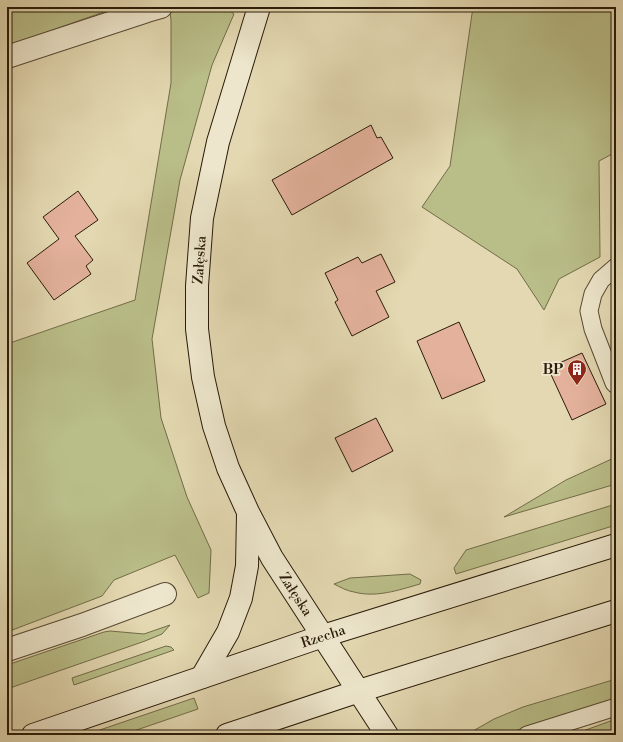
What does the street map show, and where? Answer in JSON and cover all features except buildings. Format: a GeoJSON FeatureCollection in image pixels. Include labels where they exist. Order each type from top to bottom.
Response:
{"type":"FeatureCollection","features":[{"type":"Feature","properties":{"kind":"street"},"geometry":{"type":"LineString","coordinates":[[7,57],[147,10],[161,7]]}},
{"type":"Feature","properties":{"kind":"street","name":"Załęska"},"geometry":{"type":"LineString","coordinates":[[259,7],[217,150],[202,218],[197,286],[197,329],[203,377],[214,426],[228,468],[248,512],[272,558],[387,735]]}},
{"type":"Feature","properties":{"kind":"street","name":"Załęska"},"geometry":{"type":"LineString","coordinates":[[202,677],[228,632],[241,598],[247,566],[248,512]]}},
{"type":"Feature","properties":{"kind":"street","name":"Rzecha"},"geometry":{"type":"LineString","coordinates":[[33,735],[323,636],[616,545]]}},
{"type":"Feature","properties":{"kind":"street"},"geometry":{"type":"LineString","coordinates":[[7,650],[165,594]]}},
{"type":"Feature","properties":{"kind":"street"},"geometry":{"type":"LineString","coordinates":[[227,735],[359,691],[616,611]]}},
{"type":"Feature","properties":{"kind":"lane"},"geometry":{"type":"LineString","coordinates":[[616,267],[601,280],[593,294],[589,311],[593,329],[616,385]]}},
{"type":"Feature","properties":{"kind":"lane"},"geometry":{"type":"LineString","coordinates":[[527,735],[616,707]]}},
{"type":"Feature","properties":{"kind":"green space"},"geometry":{"type":"Polygon","coordinates":[[[7,7],[118,7],[7,46],[7,7]]]}},
{"type":"Feature","properties":{"kind":"green space"},"geometry":{"type":"Polygon","coordinates":[[[225,7],[234,14],[212,65],[180,180],[152,339],[161,418],[187,497],[211,550],[209,593],[198,598],[175,555],[114,580],[102,596],[7,632],[7,344],[135,300],[171,83],[170,12],[225,7]]]}},
{"type":"Feature","properties":{"kind":"green space"},"geometry":{"type":"Polygon","coordinates":[[[473,7],[616,7],[616,152],[599,161],[600,257],[559,279],[544,310],[517,269],[422,207],[450,166],[473,7]]]}},
{"type":"Feature","properties":{"kind":"green space"},"geometry":{"type":"Polygon","coordinates":[[[616,457],[616,484],[504,517],[566,480],[616,457]]]}},
{"type":"Feature","properties":{"kind":"green space"},"geometry":{"type":"Polygon","coordinates":[[[616,504],[616,525],[456,574],[454,568],[466,550],[616,504]]]}},
{"type":"Feature","properties":{"kind":"green space"},"geometry":{"type":"Polygon","coordinates":[[[410,574],[421,580],[420,584],[379,594],[362,594],[344,589],[334,584],[350,578],[410,574]]]}},
{"type":"Feature","properties":{"kind":"green space"},"geometry":{"type":"Polygon","coordinates":[[[170,625],[162,634],[145,641],[7,689],[7,665],[104,632],[110,631],[144,634],[170,625]]]}},
{"type":"Feature","properties":{"kind":"green space"},"geometry":{"type":"Polygon","coordinates":[[[166,646],[171,647],[174,650],[74,685],[72,678],[166,646]]]}},
{"type":"Feature","properties":{"kind":"green space"},"geometry":{"type":"Polygon","coordinates":[[[616,679],[616,699],[502,735],[466,735],[494,719],[523,707],[616,679]]]}},
{"type":"Feature","properties":{"kind":"green space"},"geometry":{"type":"Polygon","coordinates":[[[194,698],[198,709],[122,735],[85,735],[194,698]]]}},
{"type":"Feature","properties":{"kind":"green space"},"geometry":{"type":"Polygon","coordinates":[[[616,719],[616,735],[572,735],[616,719]]]}},
{"type":"Feature","properties":{"kind":"place","name":"BP"},"geometry":{"type":"Point","coordinates":[577,386]}}]}
